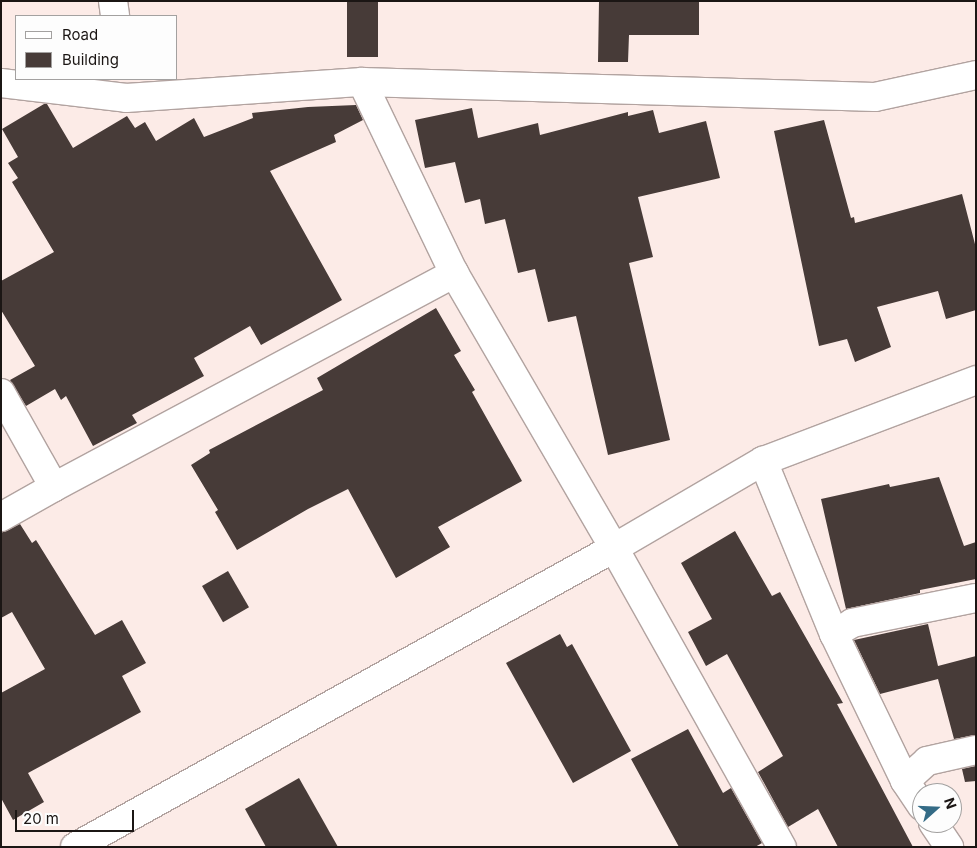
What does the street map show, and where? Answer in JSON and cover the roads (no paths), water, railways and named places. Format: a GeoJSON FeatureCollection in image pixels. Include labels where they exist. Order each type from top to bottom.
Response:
{"type":"FeatureCollection","features":[{"type":"Feature","properties":{"kind":"street"},"geometry":{"type":"LineString","coordinates":[[113,1],[115,15]]}},
{"type":"Feature","properties":{"kind":"street"},"geometry":{"type":"LineString","coordinates":[[1,82],[125,88],[362,82],[875,98],[976,75]]}},
{"type":"Feature","properties":{"kind":"street"},"geometry":{"type":"LineString","coordinates":[[362,82],[454,273],[614,548],[782,847]]}},
{"type":"Feature","properties":{"kind":"street"},"geometry":{"type":"LineString","coordinates":[[1,518],[54,487],[454,273]]}},
{"type":"Feature","properties":{"kind":"street"},"geometry":{"type":"LineString","coordinates":[[75,847],[614,548],[763,461],[976,380]]}},
{"type":"Feature","properties":{"kind":"street"},"geometry":{"type":"LineString","coordinates":[[1,393],[54,487]]}},
{"type":"Feature","properties":{"kind":"street"},"geometry":{"type":"LineString","coordinates":[[763,461],[834,634],[905,781],[912,791]]}},
{"type":"Feature","properties":{"kind":"street"},"geometry":{"type":"LineString","coordinates":[[834,634],[852,623],[976,598]]}},
{"type":"Feature","properties":{"kind":"street"},"geometry":{"type":"LineString","coordinates":[[905,781],[927,761],[976,750]]}},
{"type":"Feature","properties":{"kind":"street"},"geometry":{"type":"LineString","coordinates":[[940,833],[949,847]]}}]}
